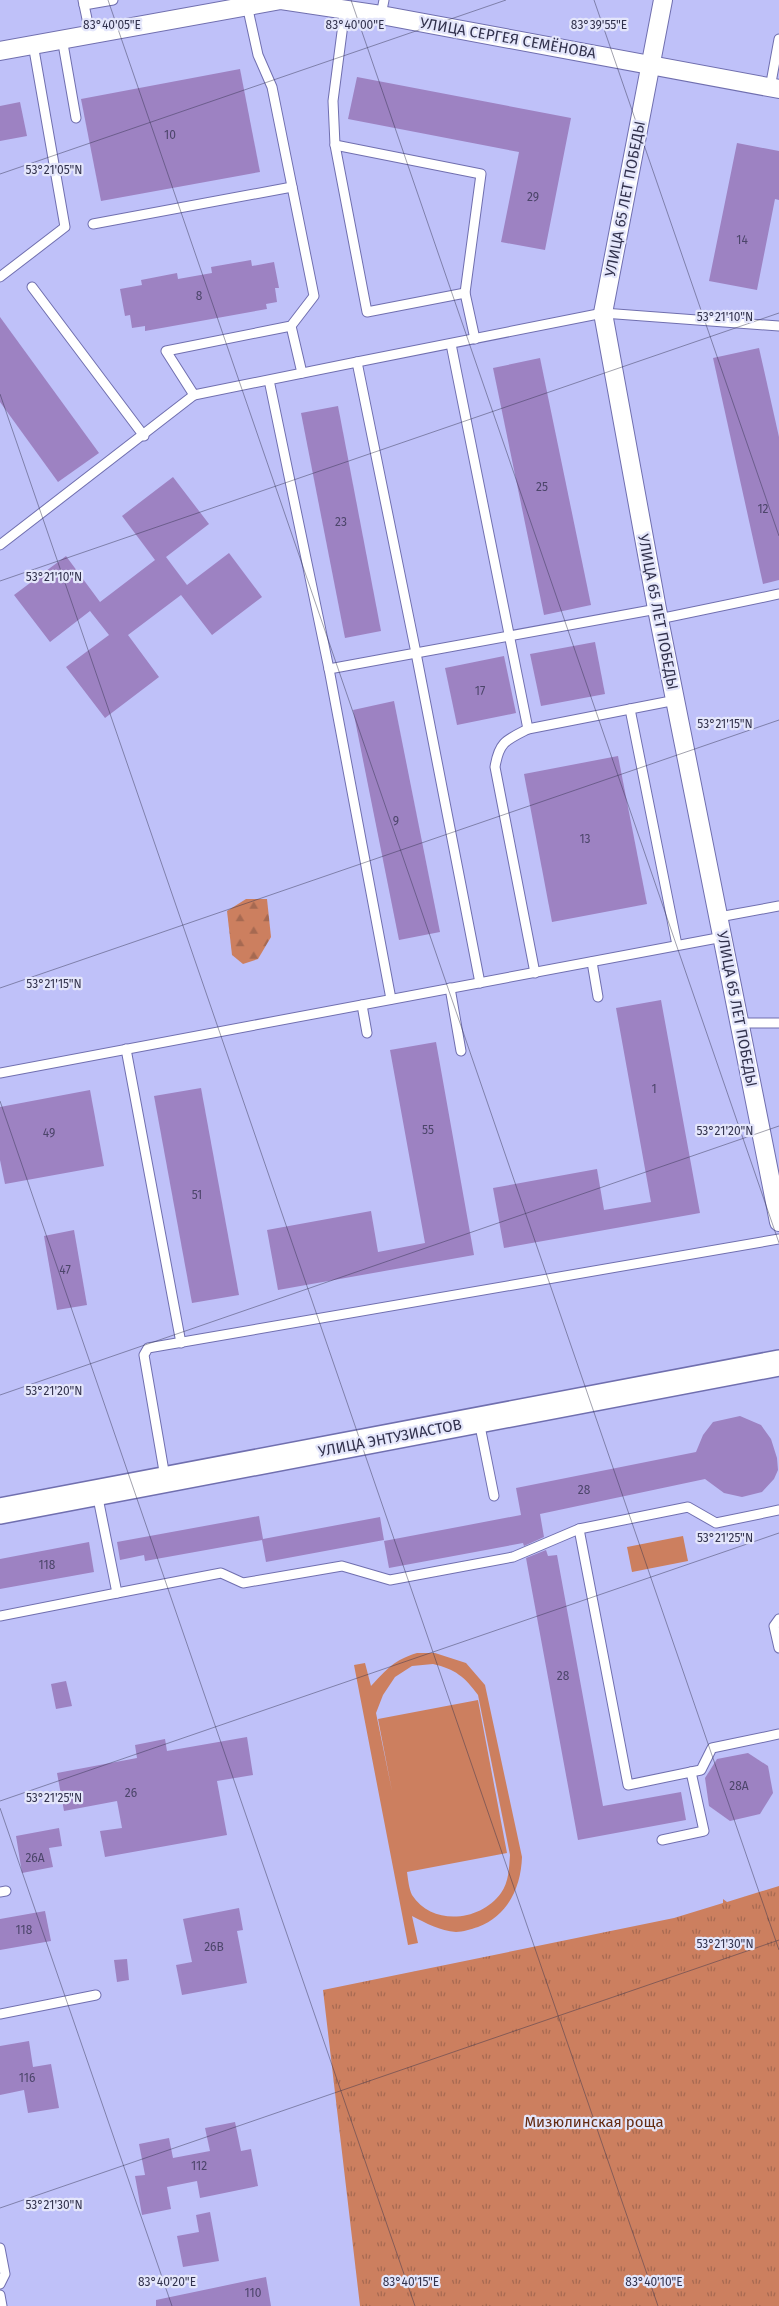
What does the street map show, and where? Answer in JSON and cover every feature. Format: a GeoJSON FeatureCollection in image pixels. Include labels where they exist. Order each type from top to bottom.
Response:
{"type":"FeatureCollection","features":[{"type":"Feature","properties":{"kind":"street","name":"УЛИЦА СЕРГЕЯ СЕМЁНОВА"},"geometry":{"type":"LineString","coordinates":[[0,51],[62,38],[281,0],[345,9],[383,7],[774,88]]}},
{"type":"Feature","properties":{"kind":"street","name":"УЛИЦА 65 ЛЕТ ПОБЕДЫ"},"geometry":{"type":"LineString","coordinates":[[663,0],[603,314],[658,614],[779,1222]]}},
{"type":"Feature","properties":{"kind":"street","name":"УЛИЦА ЭНТУЗИАСТОВ"},"geometry":{"type":"LineString","coordinates":[[0,1511],[779,1363]]}},
{"type":"Feature","properties":{"kind":"lane"},"geometry":{"type":"LineString","coordinates":[[90,33],[84,3],[113,0]]}},
{"type":"Feature","properties":{"kind":"lane"},"geometry":{"type":"LineString","coordinates":[[194,395],[166,351],[291,326],[314,296],[272,87],[258,54],[247,5]]}},
{"type":"Feature","properties":{"kind":"lane"},"geometry":{"type":"LineString","coordinates":[[345,9],[334,101],[335,145],[367,312],[465,293]]}},
{"type":"Feature","properties":{"kind":"lane"},"geometry":{"type":"LineString","coordinates":[[62,38],[76,118]]}},
{"type":"Feature","properties":{"kind":"lane"},"geometry":{"type":"LineString","coordinates":[[774,88],[779,39]]}},
{"type":"Feature","properties":{"kind":"lane"},"geometry":{"type":"LineString","coordinates":[[0,277],[64,227],[33,44]]}},
{"type":"Feature","properties":{"kind":"lane"},"geometry":{"type":"LineString","coordinates":[[335,145],[481,174],[465,293],[475,339]]}},
{"type":"Feature","properties":{"kind":"lane"},"geometry":{"type":"LineString","coordinates":[[93,224],[292,187]]}},
{"type":"Feature","properties":{"kind":"lane"},"geometry":{"type":"LineString","coordinates":[[32,287],[144,436]]}},
{"type":"Feature","properties":{"kind":"lane"},"geometry":{"type":"LineString","coordinates":[[0,545],[144,436],[194,395],[603,314],[779,326]]}},
{"type":"Feature","properties":{"kind":"lane"},"geometry":{"type":"LineString","coordinates":[[291,326],[302,373]]}},
{"type":"Feature","properties":{"kind":"lane"},"geometry":{"type":"LineString","coordinates":[[451,344],[528,729]]}},
{"type":"Feature","properties":{"kind":"lane"},"geometry":{"type":"LineString","coordinates":[[357,362],[480,983]]}},
{"type":"Feature","properties":{"kind":"lane"},"geometry":{"type":"LineString","coordinates":[[269,380],[329,669],[391,999]]}},
{"type":"Feature","properties":{"kind":"lane"},"geometry":{"type":"LineString","coordinates":[[329,669],[509,636],[779,594]]}},
{"type":"Feature","properties":{"kind":"lane"},"geometry":{"type":"LineString","coordinates":[[535,973],[496,767],[498,750],[510,738],[528,729],[676,700]]}},
{"type":"Feature","properties":{"kind":"lane"},"geometry":{"type":"LineString","coordinates":[[630,709],[677,946]]}},
{"type":"Feature","properties":{"kind":"lane"},"geometry":{"type":"LineString","coordinates":[[719,917],[779,906]]}},
{"type":"Feature","properties":{"kind":"lane"},"geometry":{"type":"LineString","coordinates":[[0,1073],[723,937]]}},
{"type":"Feature","properties":{"kind":"lane"},"geometry":{"type":"LineString","coordinates":[[592,962],[598,997]]}},
{"type":"Feature","properties":{"kind":"lane"},"geometry":{"type":"LineString","coordinates":[[450,988],[461,1051]]}},
{"type":"Feature","properties":{"kind":"lane"},"geometry":{"type":"LineString","coordinates":[[362,1005],[367,1032]]}},
{"type":"Feature","properties":{"kind":"lane"},"geometry":{"type":"LineString","coordinates":[[740,1023],[779,1023]]}},
{"type":"Feature","properties":{"kind":"lane"},"geometry":{"type":"LineString","coordinates":[[126,1049],[181,1343]]}},
{"type":"Feature","properties":{"kind":"lane"},"geometry":{"type":"LineString","coordinates":[[166,1480],[144,1355],[148,1348],[779,1239]]}},
{"type":"Feature","properties":{"kind":"lane"},"geometry":{"type":"LineString","coordinates":[[479,1421],[494,1496]]}},
{"type":"Feature","properties":{"kind":"lane"},"geometry":{"type":"LineString","coordinates":[[97,1493],[117,1594]]}},
{"type":"Feature","properties":{"kind":"lane"},"geometry":{"type":"LineString","coordinates":[[0,1616],[221,1573],[243,1583],[342,1566],[390,1580],[513,1557],[578,1529],[688,1507],[716,1523],[779,1510]]}},
{"type":"Feature","properties":{"kind":"lane"},"geometry":{"type":"LineString","coordinates":[[578,1529],[628,1785],[700,1770],[712,1748],[779,1734]]}},
{"type":"Feature","properties":{"kind":"lane"},"geometry":{"type":"LineString","coordinates":[[779,1619],[774,1626],[779,1648]]}},
{"type":"Feature","properties":{"kind":"lane"},"geometry":{"type":"LineString","coordinates":[[662,1840],[704,1830],[691,1772]]}},
{"type":"Feature","properties":{"kind":"lane"},"geometry":{"type":"LineString","coordinates":[[0,2014],[96,1995]]}},
{"type":"Feature","properties":{"kind":"lane"},"geometry":{"type":"LineString","coordinates":[[0,2248],[5,2274],[0,2284]]}},
{"type":"Feature","properties":{"kind":"lane"},"geometry":{"type":"LineString","coordinates":[[0,2296],[2,2306]]}},
{"type":"Feature","properties":{"kind":"green space"},"geometry":{"type":"Polygon","coordinates":[[[246,899],[267,899],[271,937],[258,959],[243,964],[232,955],[227,911],[246,899]]]}},
{"type":"Feature","properties":{"kind":"green space"},"geometry":{"type":"Polygon","coordinates":[[[683,1536],[688,1561],[632,1572],[627,1547],[683,1536]]]}},
{"type":"Feature","properties":{"kind":"green space"},"geometry":{"type":"Polygon","coordinates":[[[417,1653],[435,1653],[466,1663],[485,1685],[522,1857],[516,1889],[505,1908],[497,1916],[478,1927],[456,1932],[428,1924],[412,1916],[418,1943],[408,1945],[354,1665],[365,1663],[371,1686],[391,1666],[417,1653]],[[433,1664],[412,1666],[395,1677],[383,1695],[376,1713],[392,1791],[378,1719],[478,1700],[507,1853],[407,1872],[411,1893],[421,1905],[432,1912],[444,1916],[457,1916],[482,1910],[501,1893],[507,1880],[510,1855],[478,1695],[469,1683],[459,1675],[447,1668],[433,1664]]]}},
{"type":"Feature","properties":{"kind":"green space","name":"Мизюлинская роща"},"geometry":{"type":"Polygon","coordinates":[[[779,1886],[779,2306],[360,2306],[323,1990],[674,1918],[723,1903],[723,1899],[727,1902],[779,1886]]]}},
{"type":"Feature","properties":{"kind":"building"},"geometry":{"type":"Polygon","coordinates":[[[240,69],[260,172],[101,201],[81,99],[240,69]]]}},
{"type":"Feature","properties":{"kind":"building"},"geometry":{"type":"Polygon","coordinates":[[[357,77],[571,118],[545,250],[501,242],[519,152],[348,119],[357,77]]]}},
{"type":"Feature","properties":{"kind":"building"},"geometry":{"type":"Polygon","coordinates":[[[20,102],[27,136],[0,141],[0,106],[20,102]]]}},
{"type":"Feature","properties":{"kind":"building"},"geometry":{"type":"Polygon","coordinates":[[[737,143],[779,151],[779,200],[775,199],[757,290],[709,281],[737,143]]]}},
{"type":"Feature","properties":{"kind":"building"},"geometry":{"type":"Polygon","coordinates":[[[251,260],[252,266],[274,262],[279,288],[275,288],[277,302],[266,304],[267,309],[145,331],[145,326],[132,328],[130,315],[125,316],[120,289],[142,285],[141,280],[177,273],[178,279],[212,273],[211,267],[251,260]]]}},
{"type":"Feature","properties":{"kind":"building"},"geometry":{"type":"Polygon","coordinates":[[[0,317],[99,453],[58,482],[0,402],[0,317]]]}},
{"type":"Feature","properties":{"kind":"building"},"geometry":{"type":"Polygon","coordinates":[[[759,348],[779,437],[779,580],[763,584],[713,358],[759,348]]]}},
{"type":"Feature","properties":{"kind":"building"},"geometry":{"type":"Polygon","coordinates":[[[540,358],[591,605],[544,615],[493,368],[540,358]]]}},
{"type":"Feature","properties":{"kind":"building"},"geometry":{"type":"Polygon","coordinates":[[[338,406],[381,631],[345,638],[301,413],[338,406]]]}},
{"type":"Feature","properties":{"kind":"building"},"geometry":{"type":"Polygon","coordinates":[[[173,477],[209,524],[166,557],[187,585],[229,553],[262,597],[212,635],[181,595],[128,635],[159,677],[105,718],[66,667],[109,635],[90,611],[50,642],[14,595],[66,556],[100,602],[155,560],[122,516],[173,477]]]}},
{"type":"Feature","properties":{"kind":"building"},"geometry":{"type":"Polygon","coordinates":[[[595,642],[605,694],[541,706],[530,654],[595,642]]]}},
{"type":"Feature","properties":{"kind":"building"},"geometry":{"type":"Polygon","coordinates":[[[504,656],[516,713],[457,725],[445,668],[504,656]]]}},
{"type":"Feature","properties":{"kind":"building"},"geometry":{"type":"Polygon","coordinates":[[[394,701],[440,932],[399,940],[353,710],[394,701]]]}},
{"type":"Feature","properties":{"kind":"building"},"geometry":{"type":"Polygon","coordinates":[[[618,756],[647,904],[552,922],[524,774],[618,756]]]}},
{"type":"Feature","properties":{"kind":"building"},"geometry":{"type":"Polygon","coordinates":[[[661,1000],[700,1213],[504,1248],[493,1188],[597,1169],[604,1210],[651,1202],[616,1008],[661,1000]]]}},
{"type":"Feature","properties":{"kind":"building"},"geometry":{"type":"Polygon","coordinates":[[[436,1042],[474,1255],[278,1290],[267,1230],[371,1211],[378,1252],[425,1243],[390,1050],[436,1042]]]}},
{"type":"Feature","properties":{"kind":"building"},"geometry":{"type":"Polygon","coordinates":[[[201,1088],[239,1295],[192,1303],[154,1096],[201,1088]]]}},
{"type":"Feature","properties":{"kind":"building"},"geometry":{"type":"Polygon","coordinates":[[[90,1090],[104,1166],[5,1184],[0,1160],[0,1107],[90,1090]]]}},
{"type":"Feature","properties":{"kind":"building"},"geometry":{"type":"Polygon","coordinates":[[[74,1230],[87,1305],[57,1310],[44,1236],[74,1230]]]}},
{"type":"Feature","properties":{"kind":"building"},"geometry":{"type":"Polygon","coordinates":[[[740,1416],[761,1425],[771,1439],[777,1458],[778,1470],[774,1479],[762,1492],[742,1497],[724,1493],[705,1479],[540,1514],[544,1537],[524,1546],[523,1543],[389,1568],[384,1541],[521,1515],[516,1488],[696,1452],[703,1435],[713,1422],[740,1416]]]}},
{"type":"Feature","properties":{"kind":"building"},"geometry":{"type":"Polygon","coordinates":[[[259,1516],[263,1539],[380,1517],[384,1540],[266,1562],[262,1540],[145,1561],[144,1555],[120,1560],[117,1542],[259,1516]]]}},
{"type":"Feature","properties":{"kind":"building"},"geometry":{"type":"Polygon","coordinates":[[[89,1542],[94,1572],[0,1589],[0,1559],[89,1542]]]}},
{"type":"Feature","properties":{"kind":"building"},"geometry":{"type":"Polygon","coordinates":[[[546,1550],[548,1556],[557,1555],[603,1806],[681,1792],[686,1820],[578,1840],[526,1558],[546,1550]]]}},
{"type":"Feature","properties":{"kind":"building"},"geometry":{"type":"Polygon","coordinates":[[[66,1681],[72,1706],[56,1709],[51,1684],[66,1681]]]}},
{"type":"Feature","properties":{"kind":"building"},"geometry":{"type":"Polygon","coordinates":[[[247,1737],[253,1775],[217,1781],[227,1835],[105,1857],[100,1831],[122,1828],[117,1801],[64,1811],[57,1773],[137,1758],[135,1745],[165,1739],[167,1751],[247,1737]]]}},
{"type":"Feature","properties":{"kind":"building"},"geometry":{"type":"Polygon","coordinates":[[[748,1753],[768,1766],[773,1793],[760,1814],[730,1821],[709,1806],[705,1778],[717,1759],[748,1753]]]}},
{"type":"Feature","properties":{"kind":"building"},"geometry":{"type":"Polygon","coordinates":[[[59,1828],[62,1846],[49,1848],[53,1867],[22,1873],[16,1836],[59,1828]]]}},
{"type":"Feature","properties":{"kind":"building"},"geometry":{"type":"Polygon","coordinates":[[[239,1908],[243,1930],[237,1931],[247,1983],[182,1995],[176,1965],[192,1962],[183,1919],[239,1908]]]}},
{"type":"Feature","properties":{"kind":"building"},"geometry":{"type":"Polygon","coordinates":[[[45,1911],[51,1941],[0,1950],[0,1919],[45,1911]]]}},
{"type":"Feature","properties":{"kind":"building"},"geometry":{"type":"Polygon","coordinates":[[[127,1959],[129,1980],[117,1982],[114,1960],[127,1959]]]}},
{"type":"Feature","properties":{"kind":"building"},"geometry":{"type":"Polygon","coordinates":[[[29,2041],[33,2067],[51,2064],[59,2108],[28,2113],[24,2090],[0,2095],[0,2046],[29,2041]]]}},
{"type":"Feature","properties":{"kind":"building"},"geometry":{"type":"Polygon","coordinates":[[[235,2122],[241,2151],[251,2149],[258,2186],[200,2198],[197,2181],[167,2187],[171,2209],[142,2215],[135,2176],[145,2175],[139,2144],[169,2138],[173,2158],[210,2151],[205,2128],[235,2122]]]}},
{"type":"Feature","properties":{"kind":"building"},"geometry":{"type":"Polygon","coordinates":[[[210,2212],[219,2261],[183,2267],[177,2236],[199,2232],[196,2215],[210,2212]]]}},
{"type":"Feature","properties":{"kind":"building"},"geometry":{"type":"Polygon","coordinates":[[[266,2277],[271,2306],[156,2306],[156,2300],[266,2277]]]}}]}
